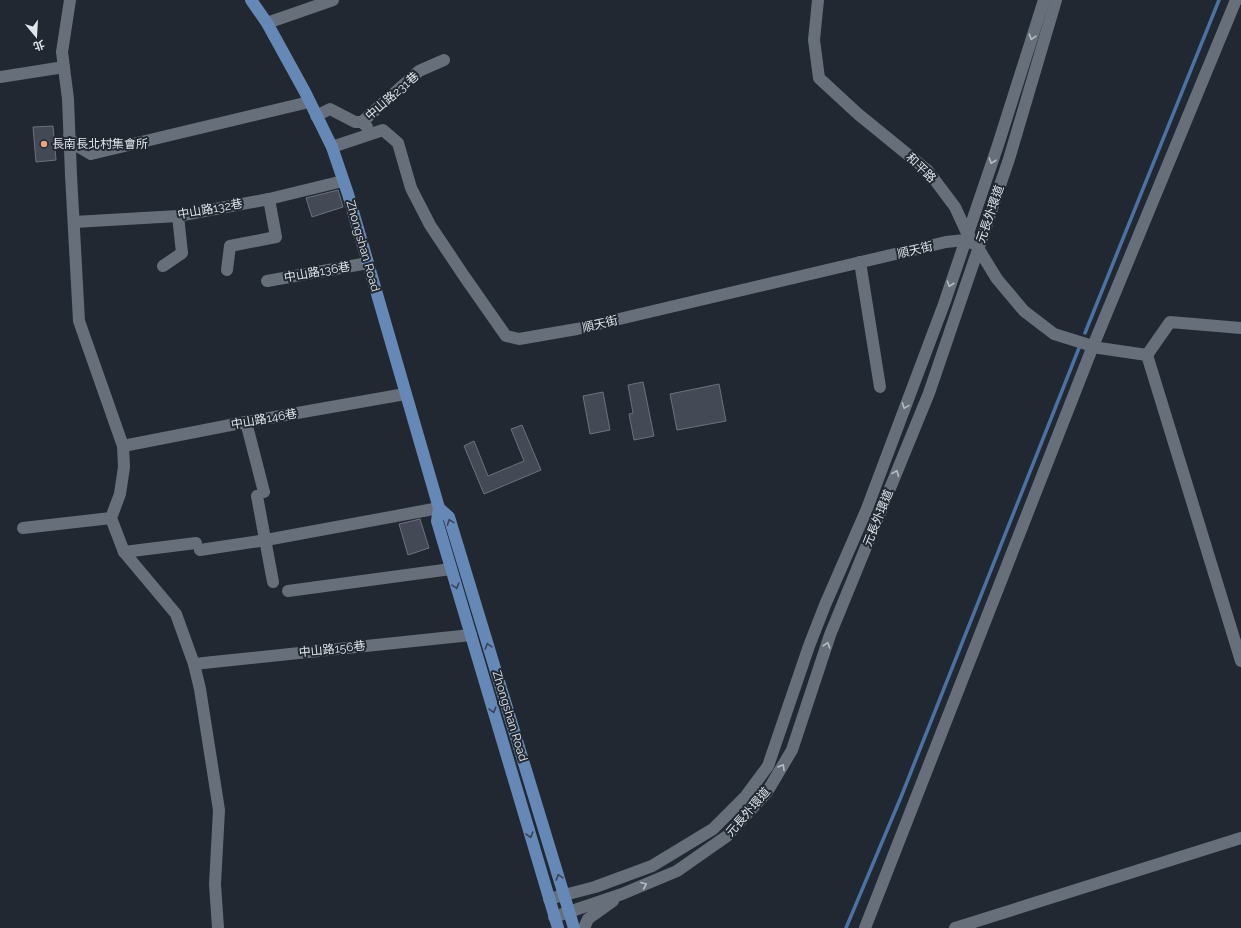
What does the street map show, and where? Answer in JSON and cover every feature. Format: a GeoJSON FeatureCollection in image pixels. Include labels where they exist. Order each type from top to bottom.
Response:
{"type":"FeatureCollection","features":[{"type":"Feature","properties":{"kind":"main road","name":"Zhongshan Road"},"geometry":{"type":"LineString","coordinates":[[251,0],[267,23],[305,92],[332,147],[344,181],[439,508],[437,521],[556,922]]}},
{"type":"Feature","properties":{"kind":"main road","name":"Zhongshan Road"},"geometry":{"type":"LineString","coordinates":[[439,508],[448,516],[574,928]]}},
{"type":"Feature","properties":{"kind":"street"},"geometry":{"type":"LineString","coordinates":[[70,0],[62,52],[68,99],[79,321],[123,446],[124,467],[120,494],[111,518],[124,552],[176,614],[194,664],[200,689],[219,810],[215,884],[218,928]]}},
{"type":"Feature","properties":{"kind":"street"},"geometry":{"type":"LineString","coordinates":[[267,23],[332,0]]}},
{"type":"Feature","properties":{"kind":"street","name":"和平路"},"geometry":{"type":"LineString","coordinates":[[818,0],[814,40],[819,78],[858,114],[928,171],[955,207],[966,236],[978,248],[997,279],[1024,311],[1054,334],[1093,346]]}},
{"type":"Feature","properties":{"kind":"street","name":"元長外環道"},"geometry":{"type":"LineString","coordinates":[[549,899],[595,887],[652,866],[713,829],[745,797],[768,766],[809,646],[866,511],[944,304],[998,145],[1044,0]]}},
{"type":"Feature","properties":{"kind":"street","name":"元長外環道"},"geometry":{"type":"LineString","coordinates":[[556,922],[569,911],[622,894],[677,871],[727,836],[767,792],[792,750],[830,635],[929,393],[1009,158],[1056,0]]}},
{"type":"Feature","properties":{"kind":"street"},"geometry":{"type":"LineString","coordinates":[[865,928],[1093,346],[1236,0]]}},
{"type":"Feature","properties":{"kind":"street","name":"中山路231巷"},"geometry":{"type":"LineString","coordinates":[[362,122],[419,71],[444,60]]}},
{"type":"Feature","properties":{"kind":"street"},"geometry":{"type":"LineString","coordinates":[[0,77],[64,67]]}},
{"type":"Feature","properties":{"kind":"street"},"geometry":{"type":"LineString","coordinates":[[69,137],[74,144],[91,154],[309,102]]}},
{"type":"Feature","properties":{"kind":"street"},"geometry":{"type":"LineString","coordinates":[[316,116],[330,110],[355,122],[362,122],[373,134]]}},
{"type":"Feature","properties":{"kind":"street","name":"順天街"},"geometry":{"type":"LineString","coordinates":[[332,147],[383,130],[398,143],[411,188],[430,225],[506,336],[519,339],[577,329],[966,236]]}},
{"type":"Feature","properties":{"kind":"street","name":"中山路132巷"},"geometry":{"type":"LineString","coordinates":[[74,222],[178,216],[269,199],[344,181]]}},
{"type":"Feature","properties":{"kind":"street"},"geometry":{"type":"LineString","coordinates":[[227,270],[230,246],[276,237],[269,199]]}},
{"type":"Feature","properties":{"kind":"street"},"geometry":{"type":"LineString","coordinates":[[163,266],[182,253],[178,216]]}},
{"type":"Feature","properties":{"kind":"street"},"geometry":{"type":"LineString","coordinates":[[860,262],[880,387]]}},
{"type":"Feature","properties":{"kind":"street","name":"中山路136巷"},"geometry":{"type":"LineString","coordinates":[[266,281],[368,263]]}},
{"type":"Feature","properties":{"kind":"street"},"geometry":{"type":"LineString","coordinates":[[1147,355],[1170,322],[1241,328]]}},
{"type":"Feature","properties":{"kind":"street"},"geometry":{"type":"LineString","coordinates":[[1093,346],[1147,355]]}},
{"type":"Feature","properties":{"kind":"street"},"geometry":{"type":"LineString","coordinates":[[1147,355],[1241,661]]}},
{"type":"Feature","properties":{"kind":"street","name":"中山路146巷"},"geometry":{"type":"LineString","coordinates":[[123,446],[246,422],[405,394]]}},
{"type":"Feature","properties":{"kind":"street"},"geometry":{"type":"LineString","coordinates":[[246,422],[260,494],[273,582]]}},
{"type":"Feature","properties":{"kind":"street"},"geometry":{"type":"LineString","coordinates":[[124,552],[198,547],[266,540],[439,508]]}},
{"type":"Feature","properties":{"kind":"street"},"geometry":{"type":"LineString","coordinates":[[23,528],[111,518]]}},
{"type":"Feature","properties":{"kind":"street"},"geometry":{"type":"LineString","coordinates":[[288,591],[452,569]]}},
{"type":"Feature","properties":{"kind":"street","name":"中山路156巷"},"geometry":{"type":"LineString","coordinates":[[194,664],[471,635]]}},
{"type":"Feature","properties":{"kind":"street"},"geometry":{"type":"LineString","coordinates":[[955,928],[1241,838]]}},
{"type":"Feature","properties":{"kind":"street"},"geometry":{"type":"LineString","coordinates":[[584,928],[588,919],[622,894]]}},
{"type":"Feature","properties":{"kind":"building","name":"長南長北村集會所"},"geometry":{"type":"Polygon","coordinates":[[[53,126],[56,160],[36,162],[33,127],[53,126]]]}},
{"type":"Feature","properties":{"kind":"building"},"geometry":{"type":"Polygon","coordinates":[[[338,190],[343,207],[312,217],[306,198],[338,190]]]}},
{"type":"Feature","properties":{"kind":"building"},"geometry":{"type":"Polygon","coordinates":[[[643,382],[654,436],[634,440],[629,414],[633,413],[628,385],[643,382]]]}},
{"type":"Feature","properties":{"kind":"building"},"geometry":{"type":"Polygon","coordinates":[[[719,384],[726,421],[677,430],[670,394],[719,384]]]}},
{"type":"Feature","properties":{"kind":"building"},"geometry":{"type":"Polygon","coordinates":[[[603,392],[610,430],[590,434],[583,396],[603,392]]]}},
{"type":"Feature","properties":{"kind":"building"},"geometry":{"type":"Polygon","coordinates":[[[522,425],[541,470],[484,494],[464,446],[474,441],[488,476],[524,461],[511,429],[522,425]]]}},
{"type":"Feature","properties":{"kind":"building"},"geometry":{"type":"Polygon","coordinates":[[[420,519],[429,548],[408,555],[399,524],[420,519]]]}},
{"type":"Feature","properties":{"kind":"waterway"},"geometry":{"type":"LineString","coordinates":[[1085,333],[1219,0]]}},
{"type":"Feature","properties":{"kind":"waterway"},"geometry":{"type":"LineString","coordinates":[[846,928],[901,797],[1079,348]]}},
{"type":"Feature","properties":{"kind":"place","name":"長南長北村集會所"},"geometry":{"type":"Point","coordinates":[44,144]}}]}
